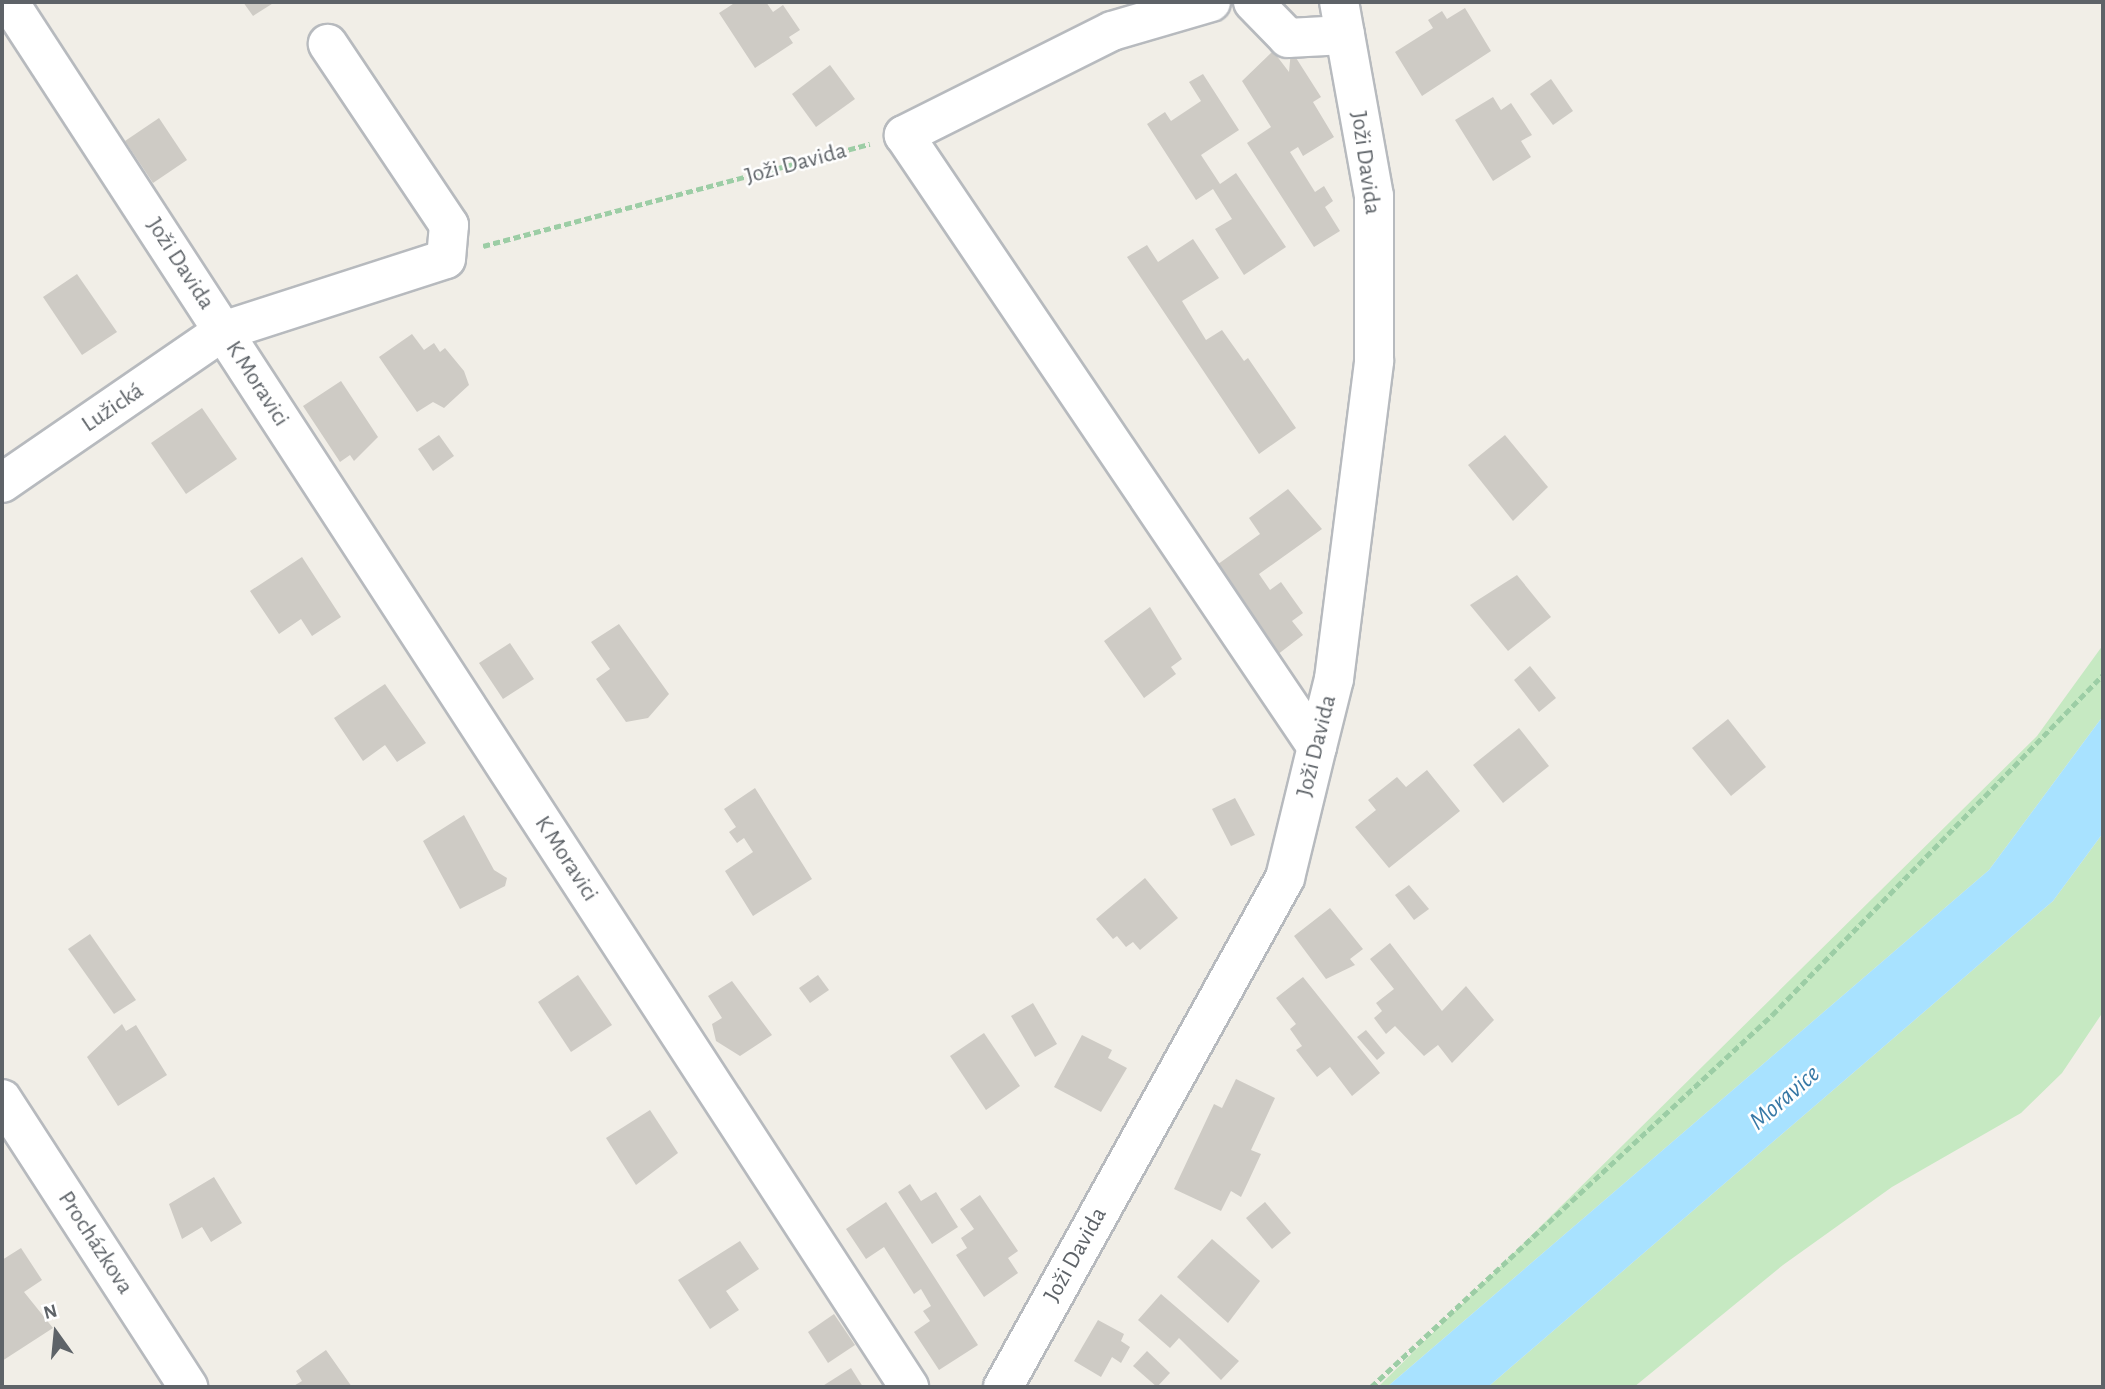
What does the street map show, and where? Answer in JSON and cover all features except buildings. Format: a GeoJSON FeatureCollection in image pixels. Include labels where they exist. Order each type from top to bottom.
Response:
{"type":"FeatureCollection","features":[{"type":"Feature","properties":{"kind":"street","name":"Joži Davida"},"geometry":{"type":"LineString","coordinates":[[9,2],[223,331],[446,259]]}},
{"type":"Feature","properties":{"kind":"street"},"geometry":{"type":"LineString","coordinates":[[1211,2],[1112,32],[904,135],[1317,747]]}},
{"type":"Feature","properties":{"kind":"street","name":"Joži Davida"},"geometry":{"type":"LineString","coordinates":[[1003,1387],[1285,878],[1334,679],[1374,361],[1374,196],[1342,18],[1288,38],[1253,2]]}},
{"type":"Feature","properties":{"kind":"street"},"geometry":{"type":"LineString","coordinates":[[328,44],[449,225],[446,259]]}},
{"type":"Feature","properties":{"kind":"street","name":"Lužická"},"geometry":{"type":"LineString","coordinates":[[2,483],[223,331]]}},
{"type":"Feature","properties":{"kind":"street","name":"K Moravici"},"geometry":{"type":"LineString","coordinates":[[223,331],[909,1387]]}},
{"type":"Feature","properties":{"kind":"street","name":"Procházkova"},"geometry":{"type":"LineString","coordinates":[[2,1099],[188,1387]]}},
{"type":"Feature","properties":{"kind":"path","name":"Joži Davida"},"geometry":{"type":"LineString","coordinates":[[446,259],[904,135]]}},
{"type":"Feature","properties":{"kind":"path"},"geometry":{"type":"LineString","coordinates":[[1371,1387],[1772,1015],[2103,675]]}},
{"type":"Feature","properties":{"kind":"green space"},"geometry":{"type":"Polygon","coordinates":[[[2103,645],[2103,716],[1989,870],[1387,1387],[1378,1387],[2037,736],[2103,645]]]}},
{"type":"Feature","properties":{"kind":"green space"},"geometry":{"type":"Polygon","coordinates":[[[2103,833],[2103,1012],[2062,1073],[2021,1113],[1892,1187],[1783,1265],[1634,1387],[1488,1387],[2053,901],[2103,833]]]}},
{"type":"Feature","properties":{"kind":"water","name":"Moravice"},"geometry":{"type":"Polygon","coordinates":[[[2103,716],[2103,833],[2053,901],[1488,1387],[1387,1387],[1989,870],[2103,716]]]}}]}
